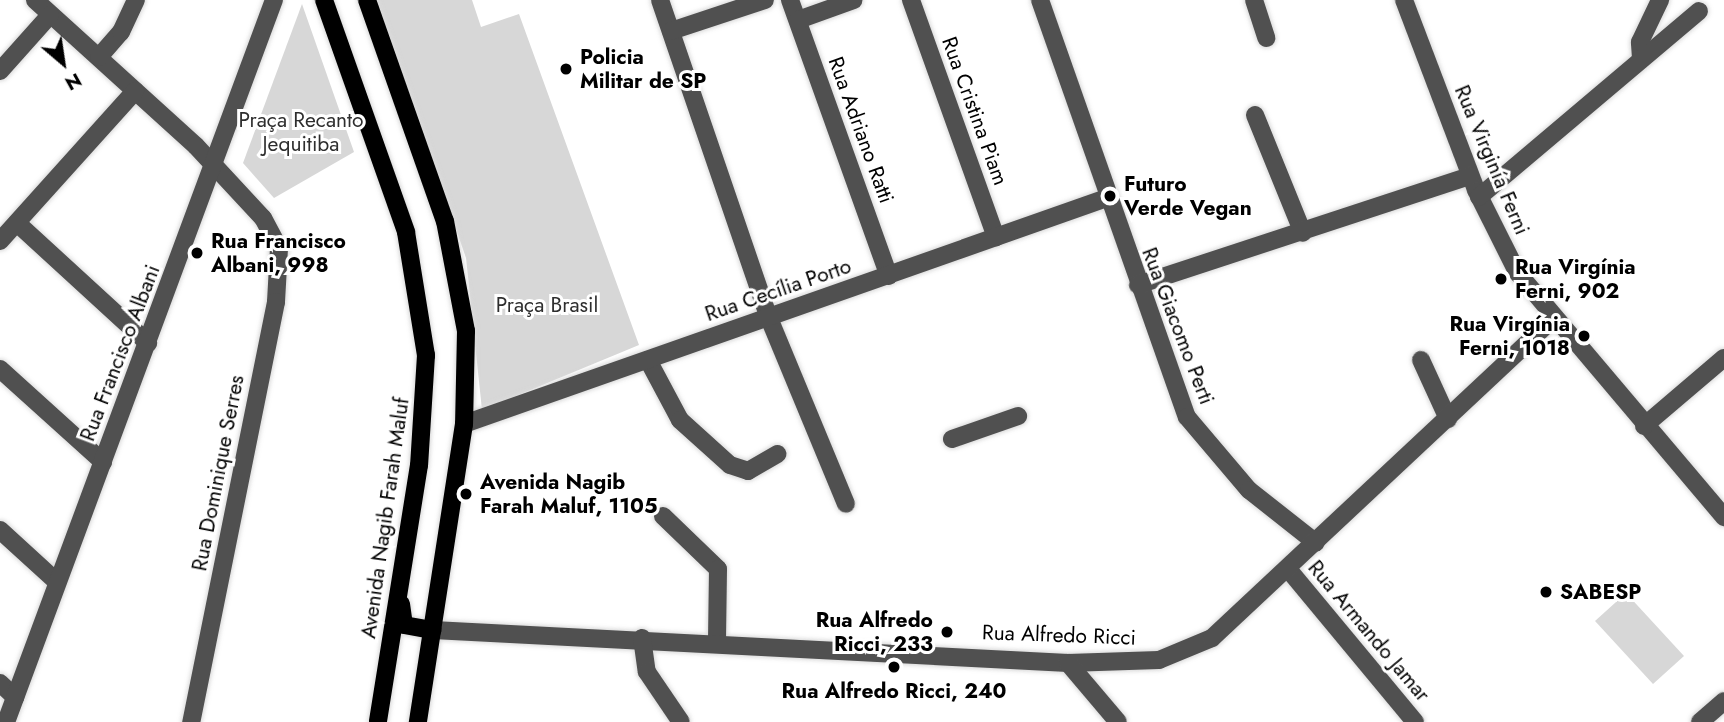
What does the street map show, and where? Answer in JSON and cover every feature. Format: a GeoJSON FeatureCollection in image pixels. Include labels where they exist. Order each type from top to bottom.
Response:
{"type":"FeatureCollection","features":[{"type":"Feature","properties":{"kind":"main road","name":"Avenida Nagib Farah Maluf"},"geometry":{"type":"LineString","coordinates":[[324,0],[406,232],[422,313],[425,421],[378,722]]}},
{"type":"Feature","properties":{"kind":"main road"},"geometry":{"type":"LineString","coordinates":[[367,0],[445,221],[466,331],[464,424],[418,722]]}},
{"type":"Feature","properties":{"kind":"main road"},"geometry":{"type":"LineString","coordinates":[[398,596],[404,625],[433,630]]}},
{"type":"Feature","properties":{"kind":"street"},"geometry":{"type":"LineString","coordinates":[[35,0],[215,166]]}},
{"type":"Feature","properties":{"kind":"street"},"geometry":{"type":"LineString","coordinates":[[99,57],[121,32],[136,0]]}},
{"type":"Feature","properties":{"kind":"street","name":"Rua Francisco Albani"},"geometry":{"type":"LineString","coordinates":[[6,722],[215,166],[274,0]]}},
{"type":"Feature","properties":{"kind":"street"},"geometry":{"type":"LineString","coordinates":[[660,0],[769,318],[846,504]]}},
{"type":"Feature","properties":{"kind":"street"},"geometry":{"type":"LineString","coordinates":[[671,32],[765,0]]}},
{"type":"Feature","properties":{"kind":"street","name":"Rua Adriano Ratti"},"geometry":{"type":"LineString","coordinates":[[790,0],[889,276]]}},
{"type":"Feature","properties":{"kind":"street"},"geometry":{"type":"LineString","coordinates":[[797,20],[854,0]]}},
{"type":"Feature","properties":{"kind":"street","name":"Rua Cristina Piam"},"geometry":{"type":"LineString","coordinates":[[911,0],[996,237]]}},
{"type":"Feature","properties":{"kind":"street","name":"Rua Giacomo Perti"},"geometry":{"type":"LineString","coordinates":[[1040,0],[1179,399],[1205,444],[1249,490],[1316,543]]}},
{"type":"Feature","properties":{"kind":"street"},"geometry":{"type":"LineString","coordinates":[[1254,0],[1266,38]]}},
{"type":"Feature","properties":{"kind":"street","name":"Rua Virginía Ferni"},"geometry":{"type":"LineString","coordinates":[[1404,0],[1479,197],[1517,272],[1553,319],[1724,517]]}},
{"type":"Feature","properties":{"kind":"street"},"geometry":{"type":"LineString","coordinates":[[1642,58],[1640,42],[1660,0]]}},
{"type":"Feature","properties":{"kind":"street"},"geometry":{"type":"LineString","coordinates":[[1479,197],[1699,11]]}},
{"type":"Feature","properties":{"kind":"street"},"geometry":{"type":"LineString","coordinates":[[0,71],[51,15]]}},
{"type":"Feature","properties":{"kind":"street"},"geometry":{"type":"LineString","coordinates":[[0,241],[135,91]]}},
{"type":"Feature","properties":{"kind":"street"},"geometry":{"type":"LineString","coordinates":[[1255,115],[1303,233]]}},
{"type":"Feature","properties":{"kind":"street","name":"Rua Dominique Serres"},"geometry":{"type":"LineString","coordinates":[[191,722],[282,265],[274,233],[215,166]]}},
{"type":"Feature","properties":{"kind":"street"},"geometry":{"type":"LineString","coordinates":[[1138,285],[1471,176]]}},
{"type":"Feature","properties":{"kind":"street","name":"Rua Cecília Porto"},"geometry":{"type":"LineString","coordinates":[[464,424],[1107,198]]}},
{"type":"Feature","properties":{"kind":"street"},"geometry":{"type":"LineString","coordinates":[[17,223],[148,343]]}},
{"type":"Feature","properties":{"kind":"street","name":"Rua Alfredo Ricci"},"geometry":{"type":"LineString","coordinates":[[433,630],[642,638],[1068,663],[1159,660],[1188,652],[1212,638],[1288,569],[1553,319]]}},
{"type":"Feature","properties":{"kind":"street"},"geometry":{"type":"LineString","coordinates":[[1644,426],[1724,358]]}},
{"type":"Feature","properties":{"kind":"street"},"geometry":{"type":"LineString","coordinates":[[648,360],[680,420],[730,465],[748,471],[777,454]]}},
{"type":"Feature","properties":{"kind":"street"},"geometry":{"type":"LineString","coordinates":[[1420,360],[1448,419]]}},
{"type":"Feature","properties":{"kind":"street"},"geometry":{"type":"LineString","coordinates":[[0,369],[103,462]]}},
{"type":"Feature","properties":{"kind":"street"},"geometry":{"type":"LineString","coordinates":[[952,439],[1018,416]]}},
{"type":"Feature","properties":{"kind":"street"},"geometry":{"type":"LineString","coordinates":[[663,516],[718,569],[717,642]]}},
{"type":"Feature","properties":{"kind":"street"},"geometry":{"type":"LineString","coordinates":[[0,530],[57,582]]}},
{"type":"Feature","properties":{"kind":"street","name":"Rua Armando Jamar"},"geometry":{"type":"LineString","coordinates":[[1288,569],[1415,722]]}},
{"type":"Feature","properties":{"kind":"street"},"geometry":{"type":"LineString","coordinates":[[642,638],[647,672],[681,722]]}},
{"type":"Feature","properties":{"kind":"street"},"geometry":{"type":"LineString","coordinates":[[1068,663],[1118,722]]}},
{"type":"Feature","properties":{"kind":"street"},"geometry":{"type":"LineString","coordinates":[[0,683],[15,697]]}},
{"type":"Feature","properties":{"kind":"street"},"geometry":{"type":"LineString","coordinates":[[1700,722],[1724,701]]}},
{"type":"Feature","properties":{"kind":"green space","name":"Praça Brasil"},"geometry":{"type":"Polygon","coordinates":[[[377,0],[472,0],[481,27],[519,14],[639,345],[482,410],[466,258],[377,0]]]}},
{"type":"Feature","properties":{"kind":"green space","name":"Praça Recanto Jequitiba"},"geometry":{"type":"Polygon","coordinates":[[[302,4],[354,152],[274,198],[243,163],[302,4]]]}},
{"type":"Feature","properties":{"kind":"green space"},"geometry":{"type":"Polygon","coordinates":[[[1626,593],[1684,656],[1653,684],[1595,621],[1626,593]]]}},
{"type":"Feature","properties":{"kind":"place","name":"Policia Militar de SP"},"geometry":{"type":"Point","coordinates":[566,69]}},
{"type":"Feature","properties":{"kind":"place","name":"Futuro Verde Vegan"},"geometry":{"type":"Point","coordinates":[1110,196]}},
{"type":"Feature","properties":{"kind":"place","name":"Rua Francisco Albani, 998"},"geometry":{"type":"Point","coordinates":[197,253]}},
{"type":"Feature","properties":{"kind":"place","name":"Rua Virgínia Ferni, 902"},"geometry":{"type":"Point","coordinates":[1501,279]}},
{"type":"Feature","properties":{"kind":"place","name":"Rua Virgínia Ferni, 1018"},"geometry":{"type":"Point","coordinates":[1584,336]}},
{"type":"Feature","properties":{"kind":"place","name":"Avenida Nagib Farah Maluf, 1105"},"geometry":{"type":"Point","coordinates":[466,494]}},
{"type":"Feature","properties":{"kind":"place","name":"SABESP"},"geometry":{"type":"Point","coordinates":[1546,592]}},
{"type":"Feature","properties":{"kind":"place","name":"Rua Alfredo Ricci, 233"},"geometry":{"type":"Point","coordinates":[947,632]}},
{"type":"Feature","properties":{"kind":"place","name":"Rua Alfredo Ricci, 240"},"geometry":{"type":"Point","coordinates":[894,667]}}]}
